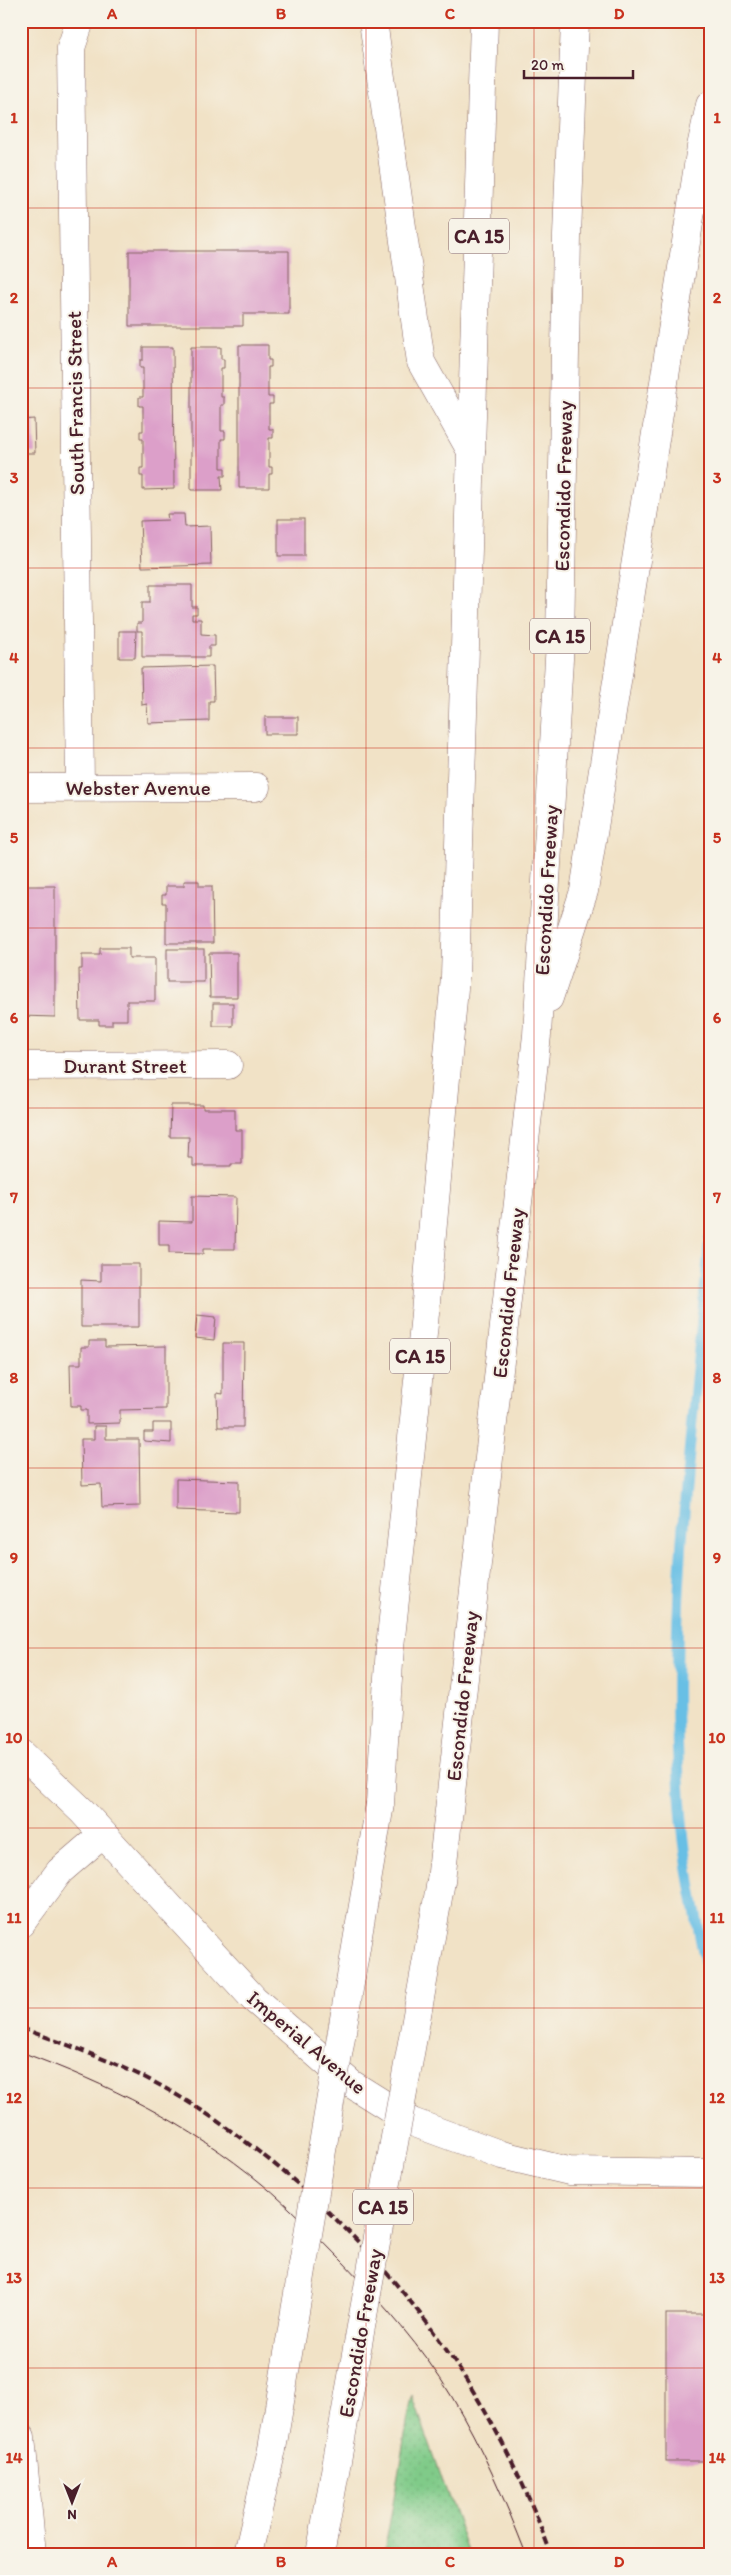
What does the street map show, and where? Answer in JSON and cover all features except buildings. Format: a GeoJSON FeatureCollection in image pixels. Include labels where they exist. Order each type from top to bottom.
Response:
{"type":"FeatureCollection","features":[{"type":"Feature","properties":{"kind":"main road","name":"South Francis Street"},"geometry":{"type":"LineString","coordinates":[[80,21],[71,48],[80,786]]}},
{"type":"Feature","properties":{"kind":"main road"},"geometry":{"type":"LineString","coordinates":[[373,21],[421,362],[471,451]]}},
{"type":"Feature","properties":{"kind":"main road","name":"CA 15"},"geometry":{"type":"LineString","coordinates":[[248,2554],[272,2449],[380,1804],[390,1647],[424,1314],[455,977],[484,21]]}},
{"type":"Feature","properties":{"kind":"main road","name":"Escondido Freeway"},"geometry":{"type":"LineString","coordinates":[[322,2543],[441,1881],[537,1035],[560,642],[567,246],[575,21]]}},
{"type":"Feature","properties":{"kind":"main road"},"geometry":{"type":"LineString","coordinates":[[537,1035],[584,891],[701,147],[710,105]]}},
{"type":"Feature","properties":{"kind":"main road","name":"Webster Avenue"},"geometry":{"type":"LineString","coordinates":[[21,788],[80,786],[256,787]]}},
{"type":"Feature","properties":{"kind":"main road","name":"Durant Street"},"geometry":{"type":"LineString","coordinates":[[21,1066],[228,1065]]}},
{"type":"Feature","properties":{"kind":"main road","name":"Imperial Avenue"},"geometry":{"type":"LineString","coordinates":[[21,1753],[103,1834],[254,1999],[350,2083],[412,2122],[502,2155],[569,2171],[710,2172]]}},
{"type":"Feature","properties":{"kind":"main road"},"geometry":{"type":"LineString","coordinates":[[21,1923],[60,1872],[103,1834]]}},
{"type":"Feature","properties":{"kind":"main road"},"geometry":{"type":"LineString","coordinates":[[21,2437],[32,2554]]}},
{"type":"Feature","properties":{"kind":"green space"},"geometry":{"type":"Polygon","coordinates":[[[412,2395],[469,2554],[384,2554],[412,2395]]]}},
{"type":"Feature","properties":{"kind":"waterway"},"geometry":{"type":"LineString","coordinates":[[710,1239],[683,1523],[677,1666],[677,1737],[683,1831],[693,1898],[710,1988]]}},
{"type":"Feature","properties":{"kind":"tram line"},"geometry":{"type":"LineString","coordinates":[[21,2052],[117,2092],[177,2124],[235,2162],[303,2222],[387,2310],[428,2361],[452,2397],[483,2454],[526,2554]]}},
{"type":"Feature","properties":{"kind":"railway"},"geometry":{"type":"LineString","coordinates":[[21,2028],[114,2063],[178,2096],[258,2151],[320,2204],[363,2247],[403,2292],[439,2339],[472,2389],[502,2442],[528,2496],[551,2554]]}}]}
